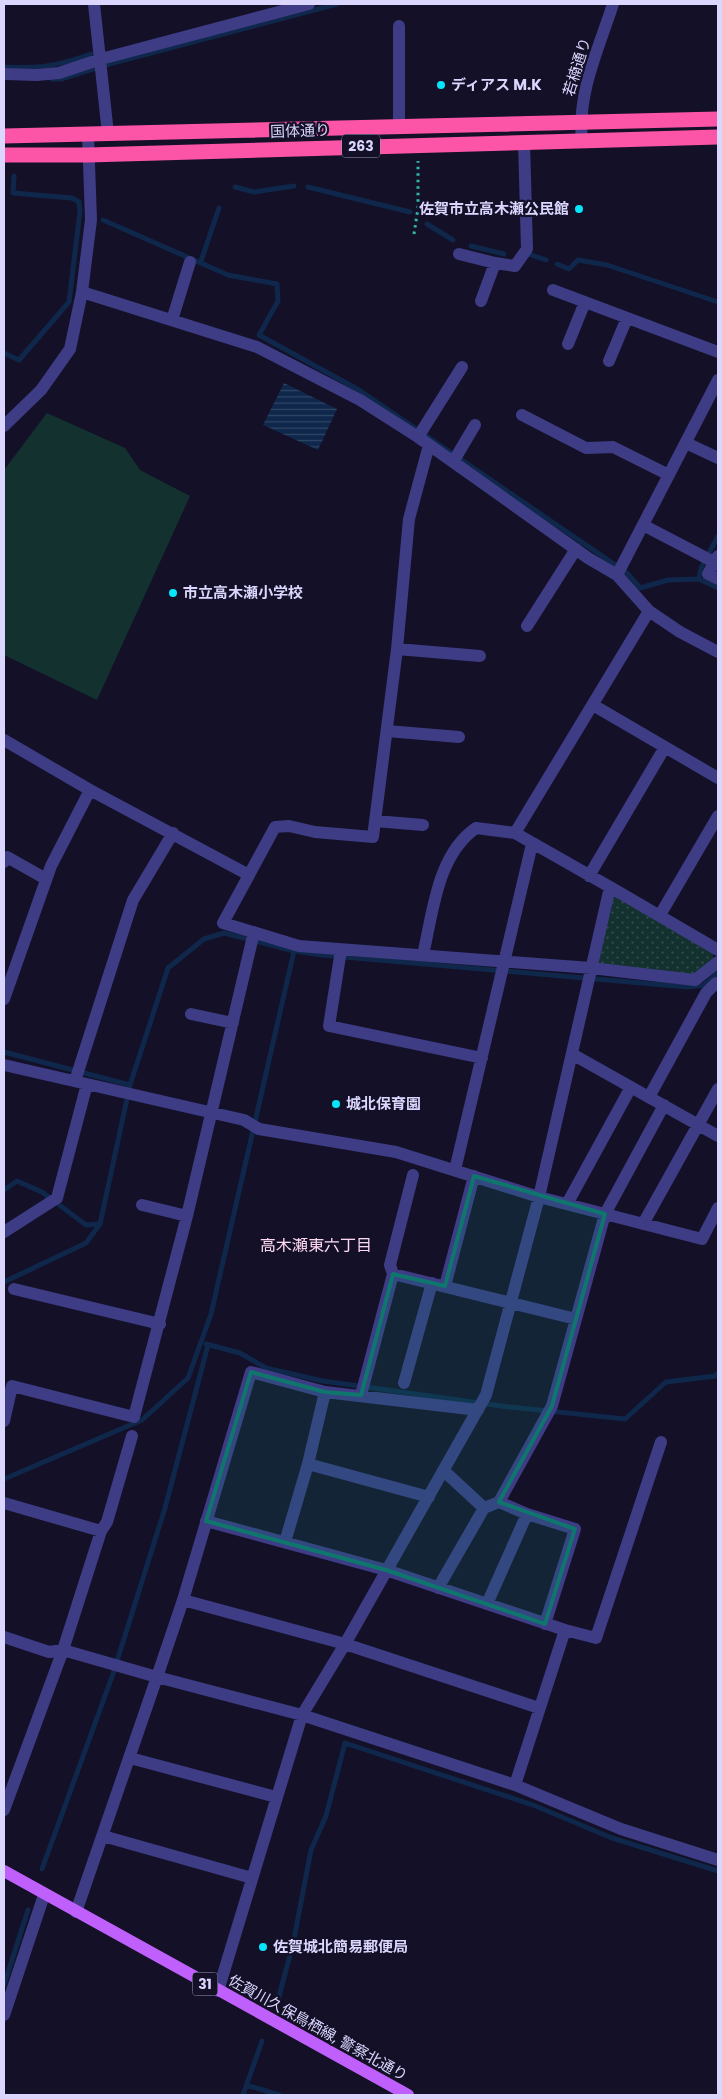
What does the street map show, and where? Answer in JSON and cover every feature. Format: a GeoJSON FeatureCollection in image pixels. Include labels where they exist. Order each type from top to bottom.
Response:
{"type":"FeatureCollection","features":[{"type":"Feature","properties":{"kind":"highway","name":"国体通り"},"geometry":{"type":"LineString","coordinates":[[4,136],[718,119]]}},
{"type":"Feature","properties":{"kind":"highway","name":"国体通り"},"geometry":{"type":"LineString","coordinates":[[4,155],[88,155],[718,137]]}},
{"type":"Feature","properties":{"kind":"main road","name":"佐賀川久保鳥栖線, 警察北通り"},"geometry":{"type":"LineString","coordinates":[[4,1871],[218,1992],[408,2095]]}},
{"type":"Feature","properties":{"kind":"street"},"geometry":{"type":"LineString","coordinates":[[94,4],[108,134]]}},
{"type":"Feature","properties":{"kind":"street"},"geometry":{"type":"LineString","coordinates":[[4,74],[37,75],[59,73],[101,59],[309,4]]}},
{"type":"Feature","properties":{"kind":"street","name":"若楠通り"},"geometry":{"type":"LineString","coordinates":[[582,140],[580,122],[583,97],[614,4]]}},
{"type":"Feature","properties":{"kind":"street"},"geometry":{"type":"LineString","coordinates":[[399,26],[399,126]]}},
{"type":"Feature","properties":{"kind":"street"},"geometry":{"type":"LineString","coordinates":[[4,426],[41,390],[70,349],[82,292],[91,220],[88,135]]}},
{"type":"Feature","properties":{"kind":"street"},"geometry":{"type":"LineString","coordinates":[[459,254],[515,266],[527,249],[524,142]]}},
{"type":"Feature","properties":{"kind":"street"},"geometry":{"type":"LineString","coordinates":[[172,320],[190,262]]}},
{"type":"Feature","properties":{"kind":"street"},"geometry":{"type":"LineString","coordinates":[[481,300],[495,263]]}},
{"type":"Feature","properties":{"kind":"street"},"geometry":{"type":"LineString","coordinates":[[553,290],[718,352]]}},
{"type":"Feature","properties":{"kind":"street"},"geometry":{"type":"LineString","coordinates":[[82,292],[257,346],[424,436],[453,462],[576,549],[619,570],[649,611],[680,632],[718,652]]}},
{"type":"Feature","properties":{"kind":"street"},"geometry":{"type":"LineString","coordinates":[[568,344],[585,302]]}},
{"type":"Feature","properties":{"kind":"street"},"geometry":{"type":"LineString","coordinates":[[609,361],[627,318]]}},
{"type":"Feature","properties":{"kind":"street"},"geometry":{"type":"LineString","coordinates":[[462,367],[424,436],[409,519],[397,650],[373,838],[315,832],[289,826],[275,827],[223,923],[252,938],[299,946],[340,956],[422,955],[504,968],[590,975],[695,980],[718,962]]}},
{"type":"Feature","properties":{"kind":"street"},"geometry":{"type":"LineString","coordinates":[[619,570],[718,380]]}},
{"type":"Feature","properties":{"kind":"street"},"geometry":{"type":"LineString","coordinates":[[522,415],[586,448],[612,447],[669,475]]}},
{"type":"Feature","properties":{"kind":"street"},"geometry":{"type":"LineString","coordinates":[[453,462],[475,425]]}},
{"type":"Feature","properties":{"kind":"street"},"geometry":{"type":"LineString","coordinates":[[686,443],[718,458]]}},
{"type":"Feature","properties":{"kind":"street"},"geometry":{"type":"LineString","coordinates":[[643,525],[701,556],[716,559],[708,574],[718,579]]}},
{"type":"Feature","properties":{"kind":"street"},"geometry":{"type":"LineString","coordinates":[[527,626],[576,549]]}},
{"type":"Feature","properties":{"kind":"street"},"geometry":{"type":"LineString","coordinates":[[515,833],[649,611]]}},
{"type":"Feature","properties":{"kind":"street"},"geometry":{"type":"LineString","coordinates":[[397,650],[480,656]]}},
{"type":"Feature","properties":{"kind":"street"},"geometry":{"type":"LineString","coordinates":[[592,705],[718,778]]}},
{"type":"Feature","properties":{"kind":"street"},"geometry":{"type":"LineString","coordinates":[[387,731],[459,737]]}},
{"type":"Feature","properties":{"kind":"street"},"geometry":{"type":"LineString","coordinates":[[4,740],[90,790],[249,875]]}},
{"type":"Feature","properties":{"kind":"street"},"geometry":{"type":"LineString","coordinates":[[589,876],[665,748]]}},
{"type":"Feature","properties":{"kind":"street"},"geometry":{"type":"LineString","coordinates":[[4,999],[51,866],[90,790]]}},
{"type":"Feature","properties":{"kind":"street"},"geometry":{"type":"LineString","coordinates":[[660,915],[718,816]]}},
{"type":"Feature","properties":{"kind":"street"},"geometry":{"type":"LineString","coordinates":[[376,821],[423,824]]}},
{"type":"Feature","properties":{"kind":"street"},"geometry":{"type":"LineString","coordinates":[[422,955],[441,879],[451,854],[463,837],[476,828],[515,833],[718,950]]}},
{"type":"Feature","properties":{"kind":"street"},"geometry":{"type":"LineString","coordinates":[[4,1232],[53,1201],[80,1076],[133,900],[173,833]]}},
{"type":"Feature","properties":{"kind":"street"},"geometry":{"type":"LineString","coordinates":[[455,1170],[532,844]]}},
{"type":"Feature","properties":{"kind":"street"},"geometry":{"type":"LineString","coordinates":[[4,862],[7,857],[46,879]]}},
{"type":"Feature","properties":{"kind":"street"},"geometry":{"type":"LineString","coordinates":[[218,1992],[302,1715],[345,1644],[486,1396],[539,1197],[610,888]]}},
{"type":"Feature","properties":{"kind":"street"},"geometry":{"type":"LineString","coordinates":[[4,1421],[8,1385],[134,1417],[187,1216],[252,938]]}},
{"type":"Feature","properties":{"kind":"street"},"geometry":{"type":"LineString","coordinates":[[340,956],[328,1026],[482,1058]]}},
{"type":"Feature","properties":{"kind":"street"},"geometry":{"type":"LineString","coordinates":[[648,1097],[706,992],[717,985],[707,972]]}},
{"type":"Feature","properties":{"kind":"street"},"geometry":{"type":"LineString","coordinates":[[191,1014],[233,1023]]}},
{"type":"Feature","properties":{"kind":"street"},"geometry":{"type":"LineString","coordinates":[[572,1054],[718,1136]]}},
{"type":"Feature","properties":{"kind":"street"},"geometry":{"type":"LineString","coordinates":[[4,1065],[80,1076],[129,1094],[212,1113],[255,1126],[396,1152],[539,1197],[702,1239],[718,1208]]}},
{"type":"Feature","properties":{"kind":"street"},"geometry":{"type":"LineString","coordinates":[[567,1204],[630,1087]]}},
{"type":"Feature","properties":{"kind":"street"},"geometry":{"type":"LineString","coordinates":[[643,1224],[718,1090]]}},
{"type":"Feature","properties":{"kind":"street"},"geometry":{"type":"LineString","coordinates":[[438,1588],[484,1508],[499,1502],[550,1410],[605,1214],[664,1106]]}},
{"type":"Feature","properties":{"kind":"street"},"geometry":{"type":"LineString","coordinates":[[361,1395],[394,1274],[390,1265],[414,1175]]}},
{"type":"Feature","properties":{"kind":"street"},"geometry":{"type":"LineString","coordinates":[[404,1383],[474,1176]]}},
{"type":"Feature","properties":{"kind":"street"},"geometry":{"type":"LineString","coordinates":[[142,1205],[187,1216]]}},
{"type":"Feature","properties":{"kind":"street"},"geometry":{"type":"LineString","coordinates":[[394,1274],[576,1319]]}},
{"type":"Feature","properties":{"kind":"street"},"geometry":{"type":"LineString","coordinates":[[14,1289],[160,1324]]}},
{"type":"Feature","properties":{"kind":"street"},"geometry":{"type":"LineString","coordinates":[[76,1912],[104,1836],[183,1600],[251,1372],[325,1392],[478,1410]]}},
{"type":"Feature","properties":{"kind":"street"},"geometry":{"type":"LineString","coordinates":[[286,1542],[308,1464],[325,1392]]}},
{"type":"Feature","properties":{"kind":"street"},"geometry":{"type":"LineString","coordinates":[[4,1810],[63,1650],[101,1531],[107,1522],[132,1436]]}},
{"type":"Feature","properties":{"kind":"street"},"geometry":{"type":"LineString","coordinates":[[206,1521],[386,1570],[545,1624],[596,1638],[661,1442]]}},
{"type":"Feature","properties":{"kind":"street"},"geometry":{"type":"LineString","coordinates":[[308,1464],[429,1497]]}},
{"type":"Feature","properties":{"kind":"street"},"geometry":{"type":"LineString","coordinates":[[444,1471],[484,1508]]}},
{"type":"Feature","properties":{"kind":"street"},"geometry":{"type":"LineString","coordinates":[[499,1502],[574,1530],[545,1624]]}},
{"type":"Feature","properties":{"kind":"street"},"geometry":{"type":"LineString","coordinates":[[4,1503],[101,1531]]}},
{"type":"Feature","properties":{"kind":"street"},"geometry":{"type":"LineString","coordinates":[[487,1604],[527,1514]]}},
{"type":"Feature","properties":{"kind":"street"},"geometry":{"type":"LineString","coordinates":[[183,1600],[345,1644],[540,1708]]}},
{"type":"Feature","properties":{"kind":"street"},"geometry":{"type":"LineString","coordinates":[[515,1785],[565,1630]]}},
{"type":"Feature","properties":{"kind":"street"},"geometry":{"type":"LineString","coordinates":[[4,1637],[49,1652],[63,1650],[115,1667],[302,1715],[515,1785],[621,1829],[718,1860]]}},
{"type":"Feature","properties":{"kind":"street"},"geometry":{"type":"LineString","coordinates":[[130,1758],[276,1797]]}},
{"type":"Feature","properties":{"kind":"street"},"geometry":{"type":"LineString","coordinates":[[104,1836],[252,1878]]}},
{"type":"Feature","properties":{"kind":"street"},"geometry":{"type":"LineString","coordinates":[[4,2015],[44,1895]]}},
{"type":"Feature","properties":{"kind":"path"},"geometry":{"type":"LineString","coordinates":[[414,234],[418,208],[418,157]]}},
{"type":"Feature","properties":{"kind":"highlighted area"},"geometry":{"type":"Polygon","coordinates":[[[474,1176],[605,1214],[552,1406],[499,1502],[575,1529],[545,1624],[386,1570],[206,1521],[251,1372],[325,1392],[361,1395],[393,1274],[445,1286],[474,1176]]]}},
{"type":"Feature","properties":{"kind":"green space"},"geometry":{"type":"Polygon","coordinates":[[[47,413],[125,448],[140,470],[190,496],[97,700],[4,655],[4,470],[47,413]]]}},
{"type":"Feature","properties":{"kind":"green space"},"geometry":{"type":"Polygon","coordinates":[[[619,895],[712,950],[714,959],[702,972],[690,975],[596,967],[611,898],[619,895]]]}},
{"type":"Feature","properties":{"kind":"water"},"geometry":{"type":"Polygon","coordinates":[[[284,383],[337,409],[318,450],[263,425],[284,383]]]}},
{"type":"Feature","properties":{"kind":"waterway"},"geometry":{"type":"LineString","coordinates":[[52,79],[61,79],[109,64],[337,4]]}},
{"type":"Feature","properties":{"kind":"waterway"},"geometry":{"type":"LineString","coordinates":[[4,67],[28,68],[48,66],[91,54]]}},
{"type":"Feature","properties":{"kind":"waterway"},"geometry":{"type":"LineString","coordinates":[[4,353],[19,360],[69,302],[80,211],[79,202],[72,198],[13,193],[14,176]]}},
{"type":"Feature","properties":{"kind":"waterway"},"geometry":{"type":"LineString","coordinates":[[235,187],[254,192],[294,186]]}},
{"type":"Feature","properties":{"kind":"waterway"},"geometry":{"type":"LineString","coordinates":[[308,187],[410,212]]}},
{"type":"Feature","properties":{"kind":"waterway"},"geometry":{"type":"LineString","coordinates":[[201,261],[219,208]]}},
{"type":"Feature","properties":{"kind":"waterway"},"geometry":{"type":"LineString","coordinates":[[103,220],[228,275],[277,284],[278,301],[259,335],[359,390],[627,573],[640,588],[668,580],[699,579],[718,588]]}},
{"type":"Feature","properties":{"kind":"waterway"},"geometry":{"type":"LineString","coordinates":[[427,224],[453,240]]}},
{"type":"Feature","properties":{"kind":"waterway"},"geometry":{"type":"LineString","coordinates":[[471,246],[504,254]]}},
{"type":"Feature","properties":{"kind":"waterway"},"geometry":{"type":"LineString","coordinates":[[531,255],[546,260]]}},
{"type":"Feature","properties":{"kind":"waterway"},"geometry":{"type":"LineString","coordinates":[[557,264],[569,269],[578,260],[607,265],[718,302]]}},
{"type":"Feature","properties":{"kind":"waterway"},"geometry":{"type":"LineString","coordinates":[[699,579],[701,568],[718,536]]}},
{"type":"Feature","properties":{"kind":"waterway"},"geometry":{"type":"LineString","coordinates":[[4,1282],[86,1243],[100,1224],[130,1085],[168,968],[204,939],[224,933],[294,951],[322,955],[687,987],[704,985],[718,973]]}},
{"type":"Feature","properties":{"kind":"waterway"},"geometry":{"type":"LineString","coordinates":[[4,1479],[142,1420],[188,1378],[211,1314],[294,951]]}},
{"type":"Feature","properties":{"kind":"waterway"},"geometry":{"type":"LineString","coordinates":[[4,1052],[130,1085]]}},
{"type":"Feature","properties":{"kind":"waterway"},"geometry":{"type":"LineString","coordinates":[[4,1190],[17,1181],[42,1192],[86,1225],[100,1224]]}},
{"type":"Feature","properties":{"kind":"waterway"},"geometry":{"type":"LineString","coordinates":[[206,1344],[240,1353],[266,1368],[323,1381],[501,1406],[625,1419],[666,1382],[715,1376],[718,1373]]}},
{"type":"Feature","properties":{"kind":"waterway"},"geometry":{"type":"LineString","coordinates":[[42,1869],[113,1674],[165,1508],[208,1345]]}},
{"type":"Feature","properties":{"kind":"waterway"},"geometry":{"type":"LineString","coordinates":[[278,2000],[293,1944],[311,1850],[326,1816],[345,1743],[533,1805],[612,1838],[718,1871]]}},
{"type":"Feature","properties":{"kind":"waterway"},"geometry":{"type":"LineString","coordinates":[[4,1985],[28,1910]]}},
{"type":"Feature","properties":{"kind":"waterway"},"geometry":{"type":"LineString","coordinates":[[243,2095],[262,2041]]}},
{"type":"Feature","properties":{"kind":"waterway"},"geometry":{"type":"LineString","coordinates":[[247,2085],[279,2095]]}},
{"type":"Feature","properties":{"kind":"place","name":"ディアス M.K"},"geometry":{"type":"Point","coordinates":[441,85]}},
{"type":"Feature","properties":{"kind":"place","name":"佐賀市立高木瀬公民館"},"geometry":{"type":"Point","coordinates":[579,209]}},
{"type":"Feature","properties":{"kind":"place","name":"市立高木瀬小学校"},"geometry":{"type":"Point","coordinates":[173,593]}},
{"type":"Feature","properties":{"kind":"place","name":"城北保育園"},"geometry":{"type":"Point","coordinates":[336,1104]}},
{"type":"Feature","properties":{"kind":"place","name":"佐賀城北簡易郵便局"},"geometry":{"type":"Point","coordinates":[263,1947]}},
{"type":"Feature","properties":{"kind":"district","name":"高木瀬東六丁目"},"geometry":{"type":"Point","coordinates":[316,1245]}}]}
